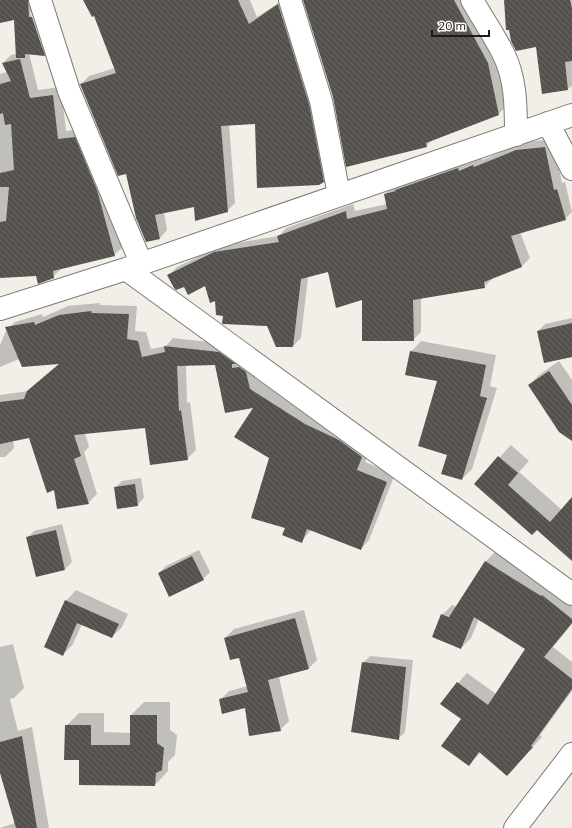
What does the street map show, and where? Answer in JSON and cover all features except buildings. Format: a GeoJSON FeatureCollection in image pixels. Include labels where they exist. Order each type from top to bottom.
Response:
{"type":"FeatureCollection","features":[{"type":"Feature","properties":{"kind":"street"},"geometry":{"type":"LineString","coordinates":[[40,0],[69,91],[133,266],[572,594]]}},
{"type":"Feature","properties":{"kind":"street"},"geometry":{"type":"LineString","coordinates":[[290,0],[321,101],[339,196]]}},
{"type":"Feature","properties":{"kind":"street"},"geometry":{"type":"LineString","coordinates":[[472,0],[504,54],[510,73],[516,105],[516,135]]}},
{"type":"Feature","properties":{"kind":"street"},"geometry":{"type":"LineString","coordinates":[[0,309],[133,266],[572,115]]}},
{"type":"Feature","properties":{"kind":"street"},"geometry":{"type":"LineString","coordinates":[[548,123],[572,169]]}},
{"type":"Feature","properties":{"kind":"street"},"geometry":{"type":"LineString","coordinates":[[515,828],[572,754]]}}]}
